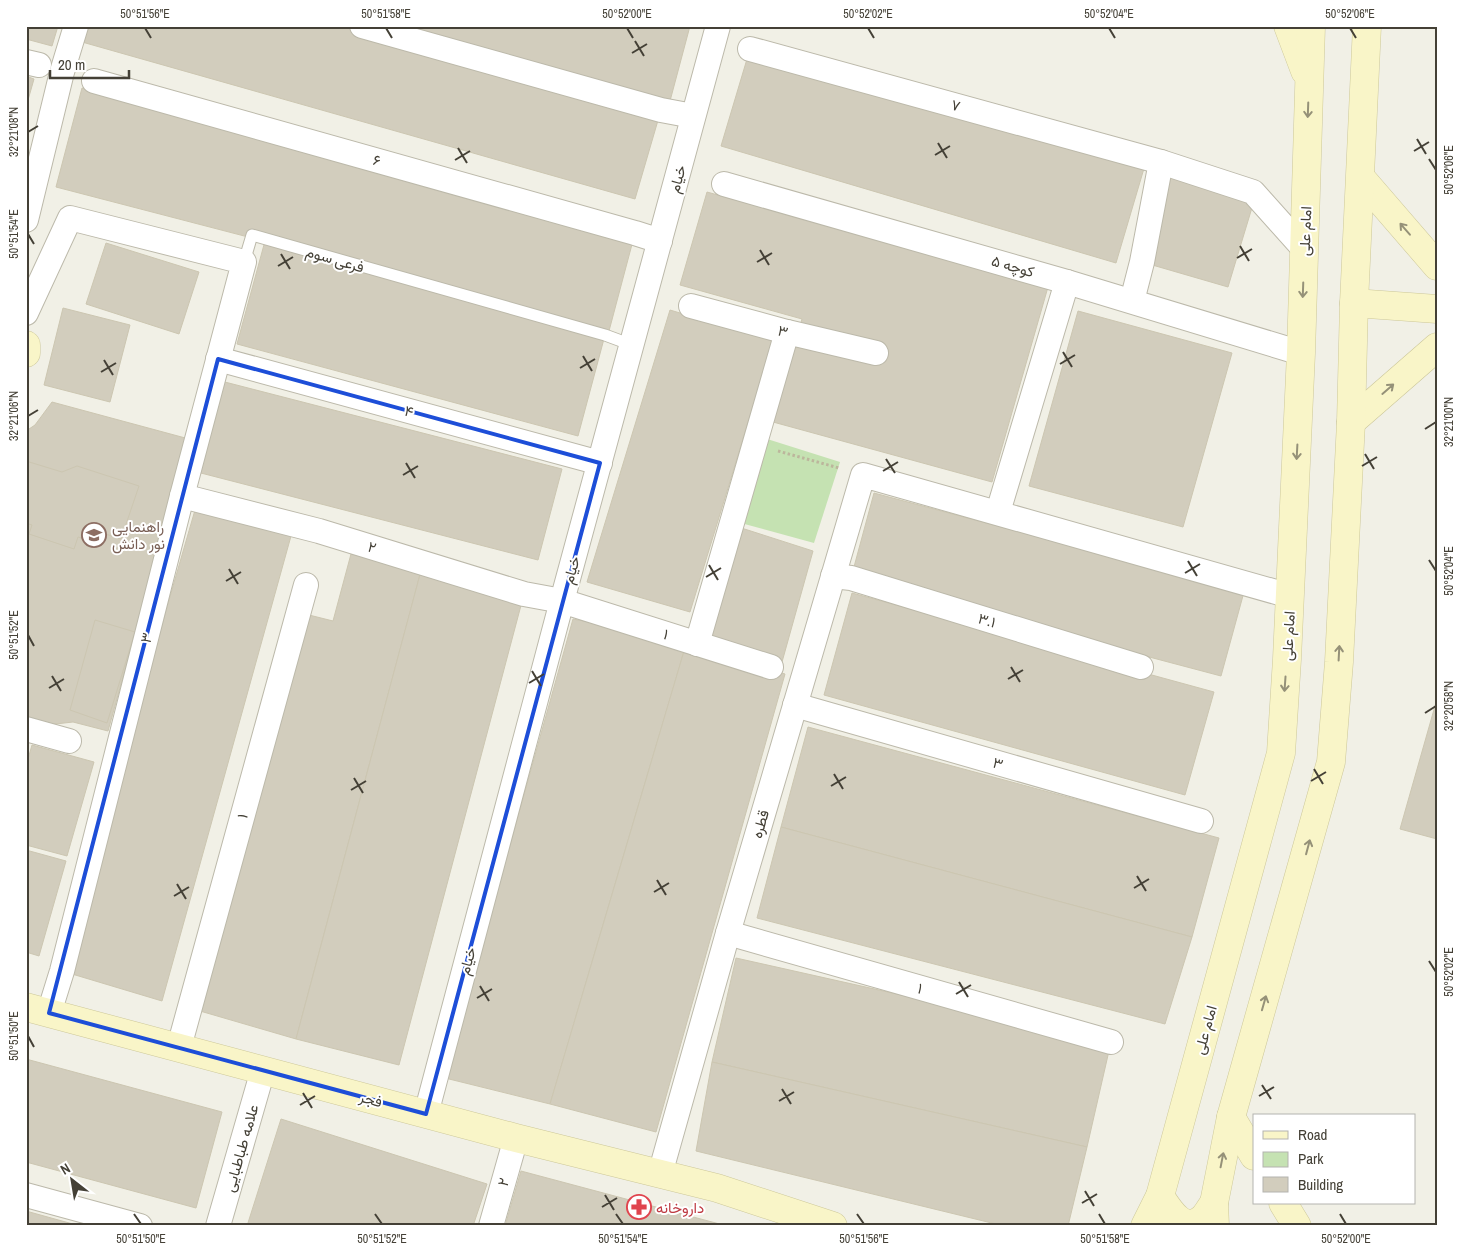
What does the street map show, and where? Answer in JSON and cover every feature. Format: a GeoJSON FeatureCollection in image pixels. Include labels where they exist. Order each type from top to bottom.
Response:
{"type":"FeatureCollection","features":[{"type":"Feature","properties":{"kind":"main road"},"geometry":{"type":"LineString","coordinates":[[1288,26],[1309,82]]}},
{"type":"Feature","properties":{"kind":"main road","name":"امام علی"},"geometry":{"type":"LineString","coordinates":[[1145,1226],[1160,1196],[1280,753],[1290,596],[1301,353],[1311,26]]}},
{"type":"Feature","properties":{"kind":"main road"},"geometry":{"type":"LineString","coordinates":[[1160,1196],[1172,1216],[1183,1223],[1194,1224],[1214,1214],[1231,1117],[1331,762],[1339,662],[1351,422],[1354,303],[1367,26]]}},
{"type":"Feature","properties":{"kind":"main road"},"geometry":{"type":"LineString","coordinates":[[1361,178],[1437,266]]}},
{"type":"Feature","properties":{"kind":"main road"},"geometry":{"type":"LineString","coordinates":[[1354,303],[1437,309]]}},
{"type":"Feature","properties":{"kind":"main road"},"geometry":{"type":"LineString","coordinates":[[26,345],[26,353]]}},
{"type":"Feature","properties":{"kind":"main road"},"geometry":{"type":"LineString","coordinates":[[1351,422],[1437,347]]}},
{"type":"Feature","properties":{"kind":"main road","name":"فجر"},"geometry":{"type":"LineString","coordinates":[[37,1010],[516,1138],[717,1188]]}},
{"type":"Feature","properties":{"kind":"main road"},"geometry":{"type":"LineString","coordinates":[[1231,1117],[1253,1154]]}},
{"type":"Feature","properties":{"kind":"main road"},"geometry":{"type":"LineString","coordinates":[[717,1188],[778,1214],[789,1226]]}},
{"type":"Feature","properties":{"kind":"main road"},"geometry":{"type":"LineString","coordinates":[[717,1188],[833,1226]]}},
{"type":"Feature","properties":{"kind":"main road"},"geometry":{"type":"LineString","coordinates":[[1284,1204],[1297,1226]]}},
{"type":"Feature","properties":{"kind":"street"},"geometry":{"type":"LineString","coordinates":[[26,220],[62,72],[76,26]]}},
{"type":"Feature","properties":{"kind":"street"},"geometry":{"type":"LineString","coordinates":[[362,26],[661,110],[694,116]]}},
{"type":"Feature","properties":{"kind":"street","name":"خیام"},"geometry":{"type":"LineString","coordinates":[[426,1114],[562,601],[718,26]]}},
{"type":"Feature","properties":{"kind":"street","name":"۷"},"geometry":{"type":"LineString","coordinates":[[750,49],[1161,162],[1252,192],[1304,249]]}},
{"type":"Feature","properties":{"kind":"street","name":"۶"},"geometry":{"type":"LineString","coordinates":[[94,81],[660,241]]}},
{"type":"Feature","properties":{"kind":"street"},"geometry":{"type":"LineString","coordinates":[[1132,302],[1142,262],[1161,162]]}},
{"type":"Feature","properties":{"kind":"street","name":"کوچه ۵"},"geometry":{"type":"LineString","coordinates":[[724,184],[1067,282],[1301,353]]}},
{"type":"Feature","properties":{"kind":"street"},"geometry":{"type":"LineString","coordinates":[[26,313],[70,218],[244,262]]}},
{"type":"Feature","properties":{"kind":"street","name":"۳"},"geometry":{"type":"LineString","coordinates":[[37,1010],[62,971],[182,496],[244,262]]}},
{"type":"Feature","properties":{"kind":"street"},"geometry":{"type":"LineString","coordinates":[[998,512],[1067,282]]}},
{"type":"Feature","properties":{"kind":"street","name":"۳"},"geometry":{"type":"LineString","coordinates":[[691,306],[787,332],[876,353]]}},
{"type":"Feature","properties":{"kind":"street"},"geometry":{"type":"LineString","coordinates":[[697,644],[787,332]]}},
{"type":"Feature","properties":{"kind":"street","name":"۴"},"geometry":{"type":"LineString","coordinates":[[218,359],[600,463]]}},
{"type":"Feature","properties":{"kind":"street"},"geometry":{"type":"LineString","coordinates":[[863,474],[1290,596]]}},
{"type":"Feature","properties":{"kind":"street","name":"قطره"},"geometry":{"type":"LineString","coordinates":[[660,1174],[728,933],[863,474]]}},
{"type":"Feature","properties":{"kind":"street","name":"۲"},"geometry":{"type":"LineString","coordinates":[[182,496],[320,531],[524,594],[562,601]]}},
{"type":"Feature","properties":{"kind":"street","name":"۳.۱"},"geometry":{"type":"LineString","coordinates":[[833,576],[852,578],[1141,667]]}},
{"type":"Feature","properties":{"kind":"street","name":"۱"},"geometry":{"type":"LineString","coordinates":[[179,1047],[306,585]]}},
{"type":"Feature","properties":{"kind":"street","name":"۱"},"geometry":{"type":"LineString","coordinates":[[562,601],[770,666]]}},
{"type":"Feature","properties":{"kind":"street","name":"۳"},"geometry":{"type":"LineString","coordinates":[[795,705],[1201,821]]}},
{"type":"Feature","properties":{"kind":"street"},"geometry":{"type":"LineString","coordinates":[[26,730],[69,741]]}},
{"type":"Feature","properties":{"kind":"street","name":"۱"},"geometry":{"type":"LineString","coordinates":[[728,933],[1111,1042]]}},
{"type":"Feature","properties":{"kind":"street","name":"علامه طباطبایی"},"geometry":{"type":"LineString","coordinates":[[218,1226],[263,1070]]}},
{"type":"Feature","properties":{"kind":"street","name":"۲"},"geometry":{"type":"LineString","coordinates":[[491,1226],[516,1138]]}},
{"type":"Feature","properties":{"kind":"street"},"geometry":{"type":"LineString","coordinates":[[26,1195],[140,1226]]}},
{"type":"Feature","properties":{"kind":"lane","name":"فرعی سوم"},"geometry":{"type":"LineString","coordinates":[[244,262],[252,235],[606,335],[632,345]]}},
{"type":"Feature","properties":{"kind":"path"},"geometry":{"type":"LineString","coordinates":[[756,444],[863,474]]}},
{"type":"Feature","properties":{"kind":"highlighted area"},"geometry":{"type":"Polygon","coordinates":[[[218,359],[600,463],[426,1114],[49,1013],[218,359]]]}},
{"type":"Feature","properties":{"kind":"green space"},"geometry":{"type":"Polygon","coordinates":[[[764,438],[840,462],[814,543],[737,522],[764,438]]]}},
{"type":"Feature","properties":{"kind":"building"},"geometry":{"type":"Polygon","coordinates":[[[26,26],[58,26],[52,46],[26,39],[26,26]]]}},
{"type":"Feature","properties":{"kind":"building"},"geometry":{"type":"Polygon","coordinates":[[[86,26],[366,26],[661,110],[635,199],[82,42],[86,26]]]}},
{"type":"Feature","properties":{"kind":"building"},"geometry":{"type":"Polygon","coordinates":[[[385,26],[690,26],[670,101],[385,26]]]}},
{"type":"Feature","properties":{"kind":"building"},"geometry":{"type":"Polygon","coordinates":[[[750,49],[1145,165],[1116,263],[721,146],[750,49]]]}},
{"type":"Feature","properties":{"kind":"building"},"geometry":{"type":"Polygon","coordinates":[[[26,76],[34,79],[26,107],[26,76]]]}},
{"type":"Feature","properties":{"kind":"building"},"geometry":{"type":"Polygon","coordinates":[[[82,88],[635,233],[609,331],[56,187],[82,88]]]}},
{"type":"Feature","properties":{"kind":"building"},"geometry":{"type":"Polygon","coordinates":[[[1168,176],[1254,201],[1228,287],[1142,262],[1168,176]]]}},
{"type":"Feature","properties":{"kind":"building"},"geometry":{"type":"Polygon","coordinates":[[[707,192],[1048,287],[992,482],[773,422],[802,319],[680,285],[707,192]]]}},
{"type":"Feature","properties":{"kind":"building"},"geometry":{"type":"Polygon","coordinates":[[[265,241],[605,335],[578,436],[237,344],[265,241]]]}},
{"type":"Feature","properties":{"kind":"building"},"geometry":{"type":"Polygon","coordinates":[[[106,243],[199,272],[179,334],[86,304],[106,243]]]}},
{"type":"Feature","properties":{"kind":"building"},"geometry":{"type":"Polygon","coordinates":[[[63,308],[130,325],[110,402],[44,385],[63,308]]]}},
{"type":"Feature","properties":{"kind":"building"},"geometry":{"type":"Polygon","coordinates":[[[670,310],[773,341],[690,612],[587,582],[670,310]]]}},
{"type":"Feature","properties":{"kind":"building"},"geometry":{"type":"Polygon","coordinates":[[[1078,311],[1232,353],[1183,527],[1029,486],[1078,311]]]}},
{"type":"Feature","properties":{"kind":"building"},"geometry":{"type":"Polygon","coordinates":[[[221,381],[562,469],[538,560],[197,472],[221,381]]]}},
{"type":"Feature","properties":{"kind":"building","name":"راهنمایی نور دانش"},"geometry":{"type":"Polygon","coordinates":[[[52,402],[189,439],[108,731],[73,722],[38,726],[26,723],[26,431],[35,425],[52,402]]]}},
{"type":"Feature","properties":{"kind":"building"},"geometry":{"type":"Polygon","coordinates":[[[26,461],[62,472],[77,466],[139,486],[121,539],[96,531],[92,541],[78,537],[74,549],[29,534],[32,525],[26,523],[26,461]]]}},
{"type":"Feature","properties":{"kind":"building"},"geometry":{"type":"Polygon","coordinates":[[[874,493],[1244,592],[1221,676],[851,578],[874,493]]]}},
{"type":"Feature","properties":{"kind":"building"},"geometry":{"type":"Polygon","coordinates":[[[195,510],[291,536],[162,1001],[62,971],[195,510]]]}},
{"type":"Feature","properties":{"kind":"building"},"geometry":{"type":"Polygon","coordinates":[[[732,525],[813,551],[782,662],[697,644],[732,525]]]}},
{"type":"Feature","properties":{"kind":"building"},"geometry":{"type":"Polygon","coordinates":[[[351,554],[422,567],[296,1039],[200,1011],[309,615],[333,621],[351,554]]]}},
{"type":"Feature","properties":{"kind":"building"},"geometry":{"type":"Polygon","coordinates":[[[422,567],[524,594],[399,1065],[296,1039],[422,567]]]}},
{"type":"Feature","properties":{"kind":"building"},"geometry":{"type":"Polygon","coordinates":[[[852,593],[1214,692],[1185,795],[824,695],[852,593]]]}},
{"type":"Feature","properties":{"kind":"building"},"geometry":{"type":"Polygon","coordinates":[[[573,619],[687,641],[550,1104],[445,1078],[573,619]]]}},
{"type":"Feature","properties":{"kind":"building"},"geometry":{"type":"Polygon","coordinates":[[[95,620],[135,632],[107,723],[70,710],[95,620]]]}},
{"type":"Feature","properties":{"kind":"building"},"geometry":{"type":"Polygon","coordinates":[[[687,641],[785,674],[656,1132],[550,1104],[687,641]]]}},
{"type":"Feature","properties":{"kind":"building"},"geometry":{"type":"Polygon","coordinates":[[[1437,699],[1437,839],[1400,829],[1437,699]]]}},
{"type":"Feature","properties":{"kind":"building"},"geometry":{"type":"Polygon","coordinates":[[[808,727],[1219,838],[1192,937],[781,827],[808,727]]]}},
{"type":"Feature","properties":{"kind":"building"},"geometry":{"type":"Polygon","coordinates":[[[32,745],[94,762],[67,856],[26,845],[26,766],[32,745]]]}},
{"type":"Feature","properties":{"kind":"building"},"geometry":{"type":"Polygon","coordinates":[[[781,827],[1192,937],[1165,1024],[757,918],[781,827]]]}},
{"type":"Feature","properties":{"kind":"building"},"geometry":{"type":"Polygon","coordinates":[[[26,850],[66,861],[39,956],[26,952],[26,850]]]}},
{"type":"Feature","properties":{"kind":"building"},"geometry":{"type":"Polygon","coordinates":[[[736,958],[1111,1042],[1087,1147],[712,1062],[736,958]]]}},
{"type":"Feature","properties":{"kind":"building"},"geometry":{"type":"Polygon","coordinates":[[[26,1059],[222,1112],[196,1208],[26,1162],[26,1059]]]}},
{"type":"Feature","properties":{"kind":"building"},"geometry":{"type":"Polygon","coordinates":[[[712,1062],[1087,1147],[1068,1226],[1004,1226],[696,1151],[712,1062]]]}},
{"type":"Feature","properties":{"kind":"building"},"geometry":{"type":"Polygon","coordinates":[[[281,1119],[487,1184],[473,1226],[247,1226],[281,1119]]]}},
{"type":"Feature","properties":{"kind":"building"},"geometry":{"type":"Polygon","coordinates":[[[521,1171],[727,1226],[505,1226],[521,1171]]]}},
{"type":"Feature","properties":{"kind":"building"},"geometry":{"type":"Polygon","coordinates":[[[26,1211],[80,1226],[26,1226],[26,1211]]]}},
{"type":"Feature","properties":{"kind":"place","name":"راهنمایی نور دانش"},"geometry":{"type":"Point","coordinates":[94,535]}},
{"type":"Feature","properties":{"kind":"place","name":"داروخانه"},"geometry":{"type":"Point","coordinates":[639,1207]}}]}
